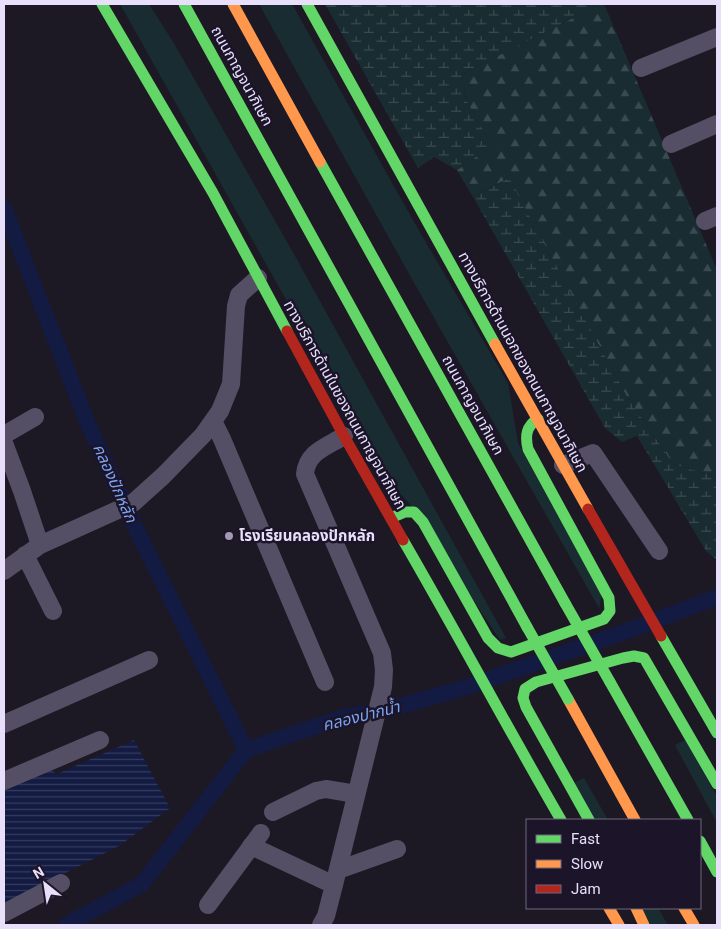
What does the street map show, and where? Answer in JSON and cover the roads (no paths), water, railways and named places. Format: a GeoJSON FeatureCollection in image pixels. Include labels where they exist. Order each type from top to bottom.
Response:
{"type":"FeatureCollection","features":[{"type":"Feature","properties":{"kind":"main road","name":"ทางบริการด้านในของถนนกาญจนาภิเษก"},"geometry":{"type":"LineString","coordinates":[[102,4],[212,193],[344,436],[468,651],[500,713],[560,819]]}},
{"type":"Feature","properties":{"kind":"main road","name":"ถนนกาญจนาภิเษก"},"geometry":{"type":"LineString","coordinates":[[184,4],[527,627],[635,819]]}},
{"type":"Feature","properties":{"kind":"main road","name":"ถนนกาญจนาภิเษก"},"geometry":{"type":"LineString","coordinates":[[232,4],[565,603],[687,819]]}},
{"type":"Feature","properties":{"kind":"main road","name":"ทางบริการด้านนอกของถนนกาญจนาภิเษก"},"geometry":{"type":"LineString","coordinates":[[307,4],[563,465],[665,646],[717,733]]}},
{"type":"Feature","properties":{"kind":"main road"},"geometry":{"type":"LineString","coordinates":[[391,518],[405,512],[414,512],[423,522],[488,638],[495,647],[501,650],[511,652],[604,619],[610,611],[609,598],[528,449],[526,440],[527,430],[530,423],[538,419]]}},
{"type":"Feature","properties":{"kind":"main road"},"geometry":{"type":"LineString","coordinates":[[588,819],[526,707],[523,698],[525,689],[536,682],[623,658],[634,656],[644,658],[717,784]]}},
{"type":"Feature","properties":{"kind":"main road"},"geometry":{"type":"LineString","coordinates":[[701,843],[717,872]]}},
{"type":"Feature","properties":{"kind":"main road"},"geometry":{"type":"LineString","coordinates":[[610,909],[619,925]]}},
{"type":"Feature","properties":{"kind":"main road"},"geometry":{"type":"LineString","coordinates":[[636,909],[644,925]]}},
{"type":"Feature","properties":{"kind":"main road"},"geometry":{"type":"LineString","coordinates":[[685,909],[694,925]]}},
{"type":"Feature","properties":{"kind":"street"},"geometry":{"type":"LineString","coordinates":[[641,68],[717,37]]}},
{"type":"Feature","properties":{"kind":"street"},"geometry":{"type":"LineString","coordinates":[[671,144],[717,124]]}},
{"type":"Feature","properties":{"kind":"street"},"geometry":{"type":"LineString","coordinates":[[4,570],[40,545],[133,502],[189,449],[220,411],[231,384],[236,306],[239,295],[258,278]]}},
{"type":"Feature","properties":{"kind":"street"},"geometry":{"type":"LineString","coordinates":[[36,417],[4,443],[40,545]]}},
{"type":"Feature","properties":{"kind":"street"},"geometry":{"type":"LineString","coordinates":[[213,421],[325,682]]}},
{"type":"Feature","properties":{"kind":"street"},"geometry":{"type":"LineString","coordinates":[[321,925],[326,916],[336,878],[383,687],[384,670],[382,653],[305,474],[308,460],[312,455],[344,436]]}},
{"type":"Feature","properties":{"kind":"street"},"geometry":{"type":"LineString","coordinates":[[563,465],[593,453],[659,551]]}},
{"type":"Feature","properties":{"kind":"street"},"geometry":{"type":"LineString","coordinates":[[25,555],[53,611]]}},
{"type":"Feature","properties":{"kind":"street"},"geometry":{"type":"LineString","coordinates":[[4,724],[149,660]]}},
{"type":"Feature","properties":{"kind":"street"},"geometry":{"type":"LineString","coordinates":[[4,781],[100,740]]}},
{"type":"Feature","properties":{"kind":"street"},"geometry":{"type":"LineString","coordinates":[[273,812],[316,791],[326,789],[356,794]]}},
{"type":"Feature","properties":{"kind":"street"},"geometry":{"type":"LineString","coordinates":[[208,904],[256,840],[336,878]]}},
{"type":"Feature","properties":{"kind":"street"},"geometry":{"type":"LineString","coordinates":[[336,878],[397,849]]}},
{"type":"Feature","properties":{"kind":"street"},"geometry":{"type":"LineString","coordinates":[[4,913],[61,883]]}},
{"type":"Feature","properties":{"kind":"water"},"geometry":{"type":"Polygon","coordinates":[[[134,740],[170,808],[119,846],[4,904],[4,791],[50,769],[57,774],[134,740]]]}},
{"type":"Feature","properties":{"kind":"waterway","name":"คลองปักหลัก"},"geometry":{"type":"LineString","coordinates":[[4,208],[88,424],[137,531],[246,750]]}},
{"type":"Feature","properties":{"kind":"waterway","name":"คลองปากน้ำ"},"geometry":{"type":"LineString","coordinates":[[66,925],[142,884],[246,750],[344,717],[401,706],[467,687],[630,630],[717,597]]}},
{"type":"Feature","properties":{"kind":"place","name":"โรงเรียนคลองปักหลัก"},"geometry":{"type":"Point","coordinates":[229,536]}}]}
